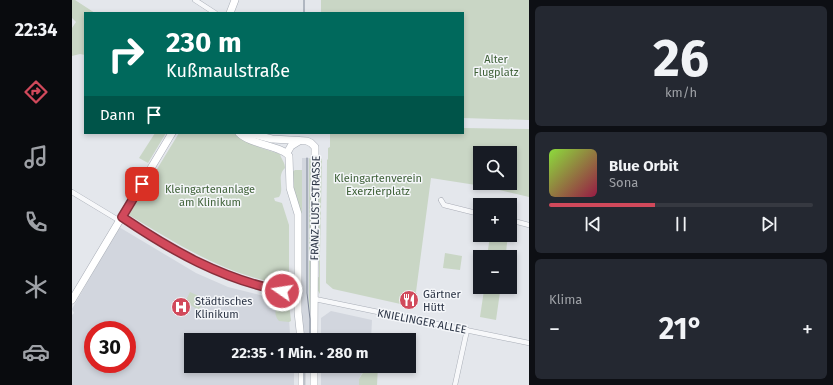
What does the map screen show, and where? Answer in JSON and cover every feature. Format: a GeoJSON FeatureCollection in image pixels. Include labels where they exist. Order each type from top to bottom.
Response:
{"type":"FeatureCollection","features":[{"type":"Feature","properties":{"kind":"street"},"geometry":{"type":"LineString","coordinates":[[195,0],[213,12]]}},
{"type":"Feature","properties":{"kind":"street"},"geometry":{"type":"LineString","coordinates":[[230,12],[235,0]]}},
{"type":"Feature","properties":{"kind":"street"},"geometry":{"type":"LineString","coordinates":[[72,300],[171,134]]}},
{"type":"Feature","properties":{"kind":"street"},"geometry":{"type":"LineString","coordinates":[[241,134],[256,143],[282,150],[287,153],[291,146],[299,141]]}},
{"type":"Feature","properties":{"kind":"street","name":"FRANZ-LUST-STRASSE"},"geometry":{"type":"LineString","coordinates":[[252,134],[272,139],[311,143],[315,147],[316,193],[314,210],[314,333]]}},
{"type":"Feature","properties":{"kind":"street","name":"FRANZ-LUST-STRASSE"},"geometry":{"type":"LineString","coordinates":[[287,153],[289,156],[290,188],[298,214],[298,312],[300,333]]}},
{"type":"Feature","properties":{"kind":"street"},"geometry":{"type":"LineString","coordinates":[[72,192],[202,265],[236,279],[282,291]]}},
{"type":"Feature","properties":{"kind":"street"},"geometry":{"type":"LineString","coordinates":[[441,200],[444,205],[473,212]]}},
{"type":"Feature","properties":{"kind":"street"},"geometry":{"type":"LineString","coordinates":[[517,222],[529,225]]}},
{"type":"Feature","properties":{"kind":"street","name":"KNIELINGER ALLEE"},"geometry":{"type":"LineString","coordinates":[[315,299],[529,343]]}},
{"type":"Feature","properties":{"kind":"street"},"geometry":{"type":"LineString","coordinates":[[455,385],[467,330]]}},
{"type":"Feature","properties":{"kind":"street"},"geometry":{"type":"LineString","coordinates":[[302,373],[302,385]]}},
{"type":"Feature","properties":{"kind":"street"},"geometry":{"type":"LineString","coordinates":[[314,373],[314,385]]}},
{"type":"Feature","properties":{"kind":"shaded area"},"geometry":{"type":"Polygon","coordinates":[[[302,158],[309,158],[309,301],[310,312],[312,312],[313,333],[302,333],[301,312],[302,158]]]}},
{"type":"Feature","properties":{"kind":"shaded area","name":"Städtisches Klinikum"},"geometry":{"type":"Polygon","coordinates":[[[119,227],[196,273],[228,287],[288,302],[290,333],[184,333],[184,373],[294,373],[294,385],[72,385],[72,315],[74,313],[72,309],[119,227]]]}},
{"type":"Feature","properties":{"kind":"shaded area"},"geometry":{"type":"Polygon","coordinates":[[[331,311],[372,320],[371,333],[321,333],[321,318],[331,311]]]}},
{"type":"Feature","properties":{"kind":"shaded area"},"geometry":{"type":"Polygon","coordinates":[[[321,373],[362,373],[359,379],[359,385],[321,385],[321,373]]]}},
{"type":"Feature","properties":{"kind":"green space"},"geometry":{"type":"Polygon","coordinates":[[[72,0],[75,0],[93,12],[84,12],[84,55],[72,56],[72,28],[76,22],[72,18],[72,0]]]}},
{"type":"Feature","properties":{"kind":"green space","name":"Alter Flugplatz"},"geometry":{"type":"Polygon","coordinates":[[[321,0],[529,0],[529,120],[464,118],[464,12],[321,12],[321,0]]]}},
{"type":"Feature","properties":{"kind":"green space","name":"Kleingartenverein Exerzierplatz"},"geometry":{"type":"Polygon","coordinates":[[[464,128],[529,129],[529,197],[499,190],[517,190],[517,146],[473,146],[473,185],[431,178],[414,307],[333,289],[326,283],[328,148],[330,147],[330,134],[464,134],[464,128]]]}},
{"type":"Feature","properties":{"kind":"green space"},"geometry":{"type":"Polygon","coordinates":[[[154,134],[165,134],[148,163],[139,158],[154,134]]]}},
{"type":"Feature","properties":{"kind":"green space","name":"Kleingartenanlage am Klinikum"},"geometry":{"type":"Polygon","coordinates":[[[178,134],[237,134],[261,148],[280,154],[284,164],[285,168],[281,175],[281,194],[279,197],[274,198],[275,201],[282,203],[289,225],[289,285],[241,274],[208,260],[129,215],[178,134]]]}},
{"type":"Feature","properties":{"kind":"green space"},"geometry":{"type":"Polygon","coordinates":[[[319,157],[322,159],[320,294],[317,289],[316,278],[319,277],[319,210],[317,207],[319,157]]]}},
{"type":"Feature","properties":{"kind":"green space"},"geometry":{"type":"Polygon","coordinates":[[[309,158],[312,160],[312,312],[310,312],[309,301],[309,158]]]}},
{"type":"Feature","properties":{"kind":"green space"},"geometry":{"type":"Polygon","coordinates":[[[295,170],[302,170],[302,312],[300,312],[300,219],[291,180],[291,173],[295,170]]]}},
{"type":"Feature","properties":{"kind":"green space"},"geometry":{"type":"Polygon","coordinates":[[[489,242],[507,242],[506,250],[488,250],[489,242]]]}},
{"type":"Feature","properties":{"kind":"green space"},"geometry":{"type":"Polygon","coordinates":[[[445,253],[462,256],[460,270],[443,268],[445,253]]]}},
{"type":"Feature","properties":{"kind":"green space"},"geometry":{"type":"Polygon","coordinates":[[[190,292],[201,297],[203,302],[199,310],[185,302],[190,292]]]}},
{"type":"Feature","properties":{"kind":"green space"},"geometry":{"type":"Polygon","coordinates":[[[483,294],[500,294],[496,320],[480,317],[483,294]]]}},
{"type":"Feature","properties":{"kind":"green space"},"geometry":{"type":"Polygon","coordinates":[[[278,301],[289,303],[291,321],[279,321],[277,318],[276,311],[278,301]]]}},
{"type":"Feature","properties":{"kind":"green space"},"geometry":{"type":"Polygon","coordinates":[[[363,373],[378,373],[377,385],[359,385],[359,379],[363,373]]]}},
{"type":"Feature","properties":{"kind":"tram line"},"geometry":{"type":"LineString","coordinates":[[304,0],[304,12]]}},
{"type":"Feature","properties":{"kind":"tram line"},"geometry":{"type":"LineString","coordinates":[[307,158],[307,293],[310,333]]}},
{"type":"Feature","properties":{"kind":"tram line"},"geometry":{"type":"LineString","coordinates":[[304,373],[304,385]]}},
{"type":"Feature","properties":{"kind":"place","name":"Gärtner Hütt"},"geometry":{"type":"Point","coordinates":[409,300]}},
{"type":"Feature","properties":{"kind":"place","name":"Städtisches Klinikum"},"geometry":{"type":"Point","coordinates":[181,307]}},
{"type":"Feature","properties":{"kind":"route"},"geometry":{"type":"LineString","coordinates":[[142,184],[122,217],[188,258],[202,265],[236,279],[282,291]]}}]}
